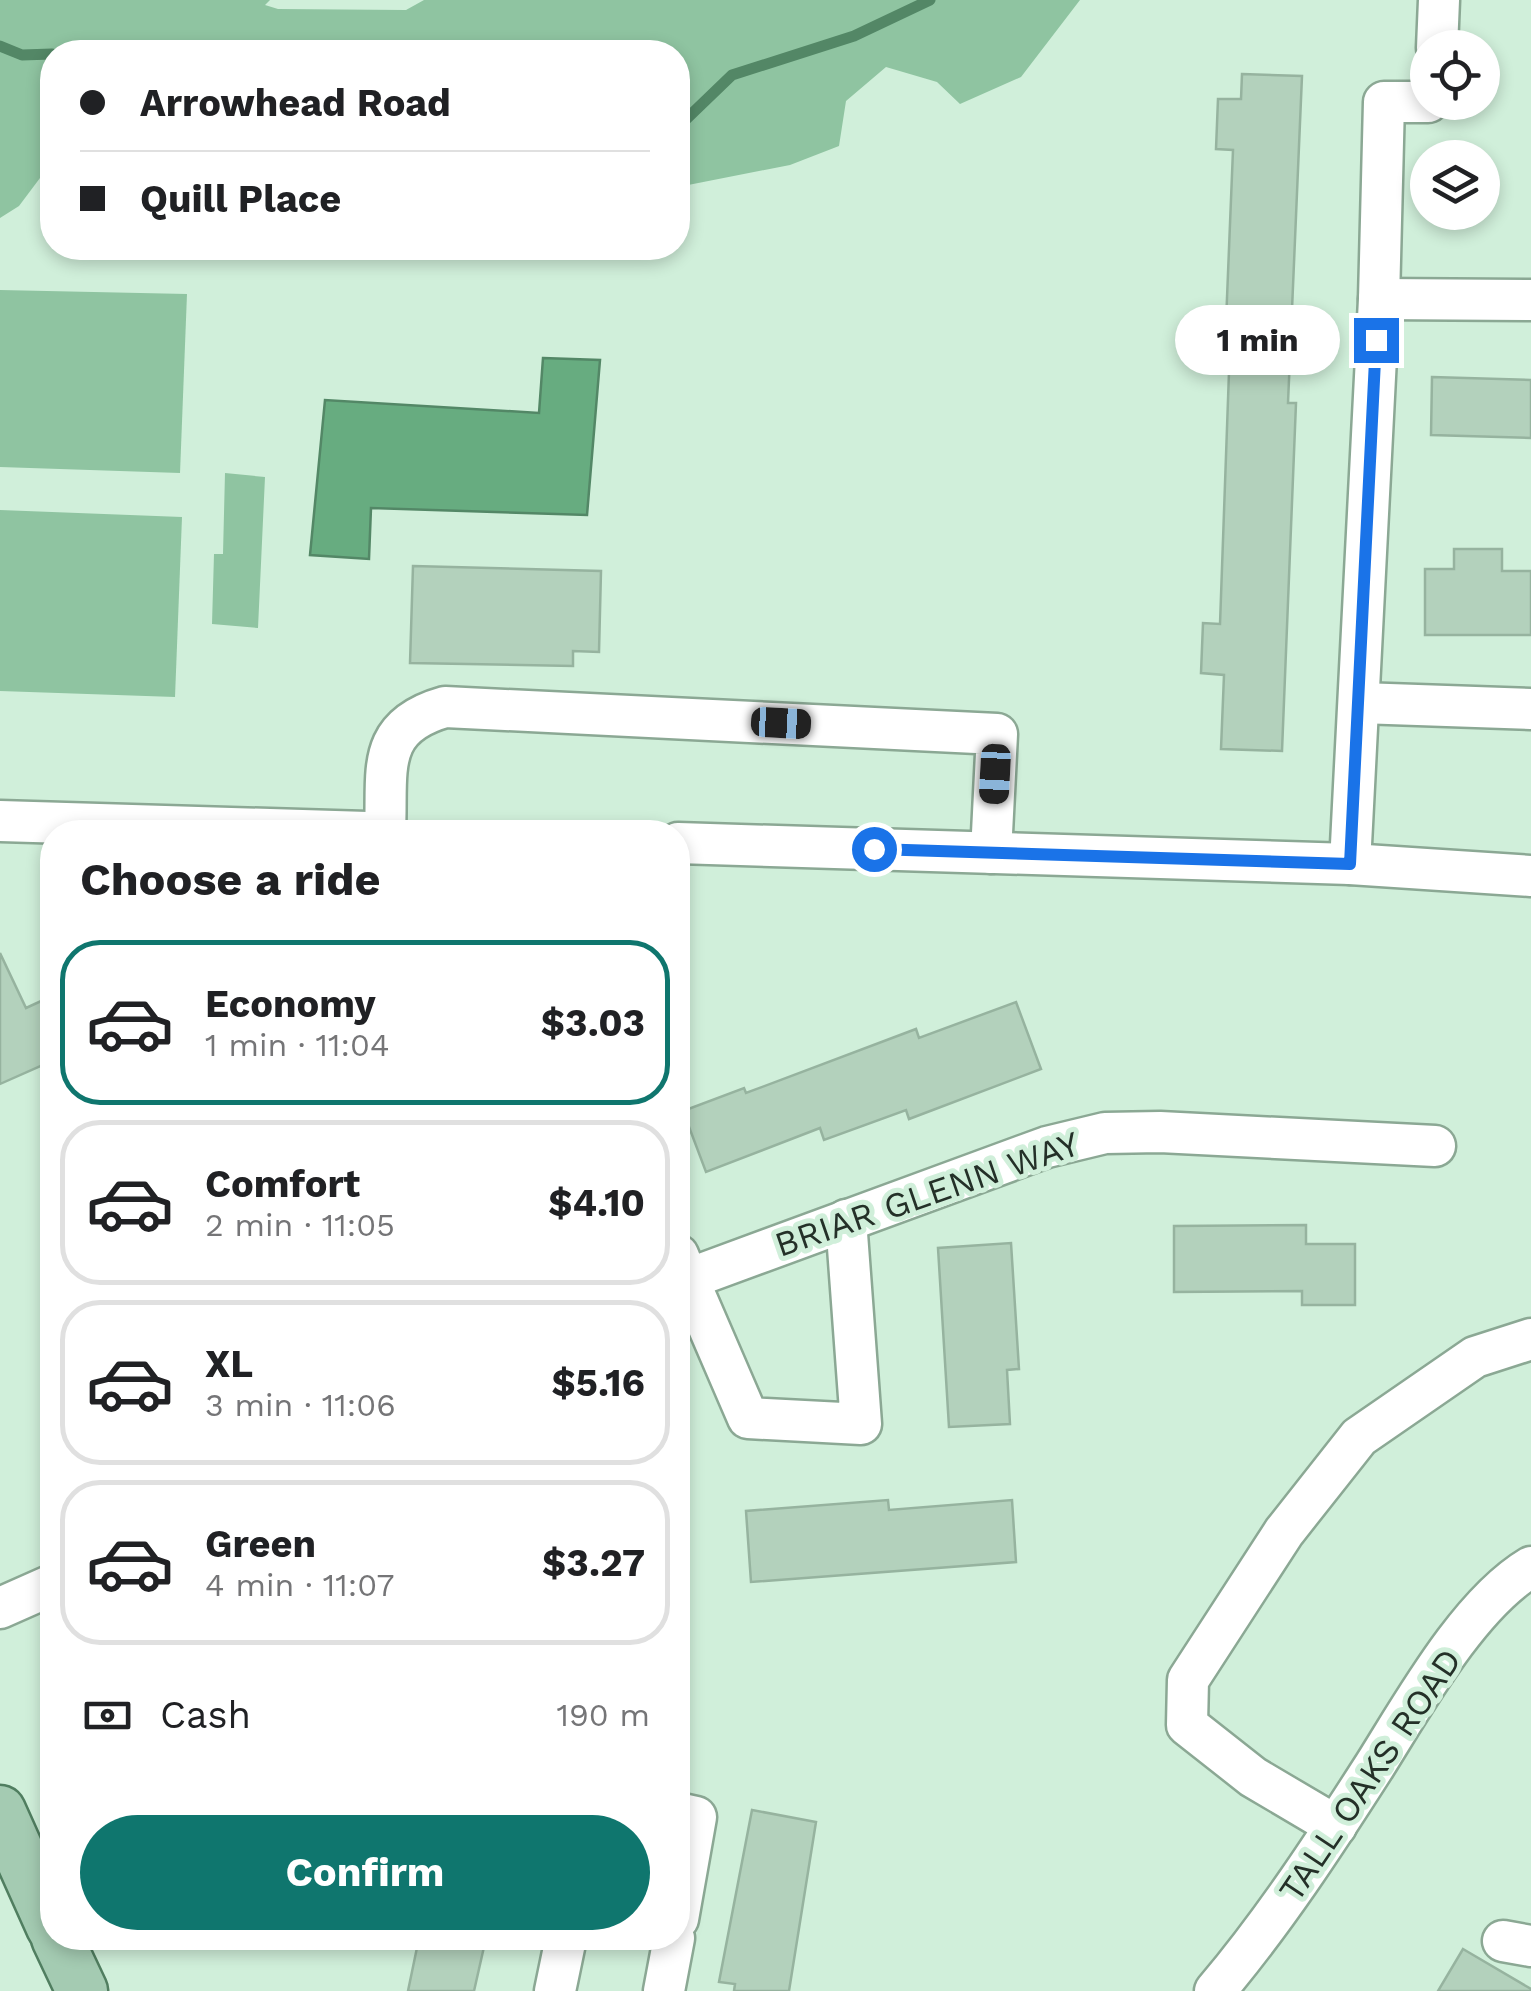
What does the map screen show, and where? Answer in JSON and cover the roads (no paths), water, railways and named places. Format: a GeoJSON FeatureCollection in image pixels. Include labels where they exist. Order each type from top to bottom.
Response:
{"type":"FeatureCollection","features":[{"type":"Feature","properties":{"kind":"main road"},"geometry":{"type":"LineString","coordinates":[[0,1812],[40,1900]]}},
{"type":"Feature","properties":{"kind":"main road"},"geometry":{"type":"LineString","coordinates":[[63,1950],[82,1991]]}},
{"type":"Feature","properties":{"kind":"street"},"geometry":{"type":"LineString","coordinates":[[1438,30],[1439,0]]}},
{"type":"Feature","properties":{"kind":"street"},"geometry":{"type":"LineString","coordinates":[[1350,864],[1379,298],[1384,102],[1410,102]]}},
{"type":"Feature","properties":{"kind":"street"},"geometry":{"type":"LineString","coordinates":[[1379,298],[1531,300]]}},
{"type":"Feature","properties":{"kind":"street"},"geometry":{"type":"LineString","coordinates":[[1360,703],[1531,709]]}},
{"type":"Feature","properties":{"kind":"street"},"geometry":{"type":"LineString","coordinates":[[385,820],[388,753],[398,731],[422,713],[445,707],[997,734],[991,853]]}},
{"type":"Feature","properties":{"kind":"street"},"geometry":{"type":"LineString","coordinates":[[0,821],[40,822]]}},
{"type":"Feature","properties":{"kind":"street"},"geometry":{"type":"LineString","coordinates":[[690,843],[1350,864],[1531,876]]}},
{"type":"Feature","properties":{"kind":"street","name":"BRIAR GLENN WAY"},"geometry":{"type":"LineString","coordinates":[[690,1265],[846,1220],[1047,1147],[1105,1133],[1435,1146]]}},
{"type":"Feature","properties":{"kind":"street"},"geometry":{"type":"LineString","coordinates":[[690,1283],[748,1418],[861,1424],[846,1220]]}},
{"type":"Feature","properties":{"kind":"street"},"geometry":{"type":"LineString","coordinates":[[1336,1826],[1253,1778],[1187,1725],[1188,1680],[1284,1532],[1359,1438],[1475,1356],[1531,1340]]}},
{"type":"Feature","properties":{"kind":"street","name":"TALL OAKS ROAD"},"geometry":{"type":"LineString","coordinates":[[1215,1991],[1264,1934],[1440,1664],[1508,1580],[1531,1567]]}},
{"type":"Feature","properties":{"kind":"street"},"geometry":{"type":"LineString","coordinates":[[0,1608],[40,1590]]}},
{"type":"Feature","properties":{"kind":"street"},"geometry":{"type":"LineString","coordinates":[[690,1815],[696,1817],[690,1851]]}},
{"type":"Feature","properties":{"kind":"street"},"geometry":{"type":"LineString","coordinates":[[555,1991],[564,1950]]}},
{"type":"Feature","properties":{"kind":"street"},"geometry":{"type":"LineString","coordinates":[[664,1991],[672,1950]]}},
{"type":"Feature","properties":{"kind":"waterway"},"geometry":{"type":"LineString","coordinates":[[690,115],[732,75],[854,36],[930,0]]}},
{"type":"Feature","properties":{"kind":"waterway"},"geometry":{"type":"LineString","coordinates":[[0,46],[22,55],[40,54]]}}]}
